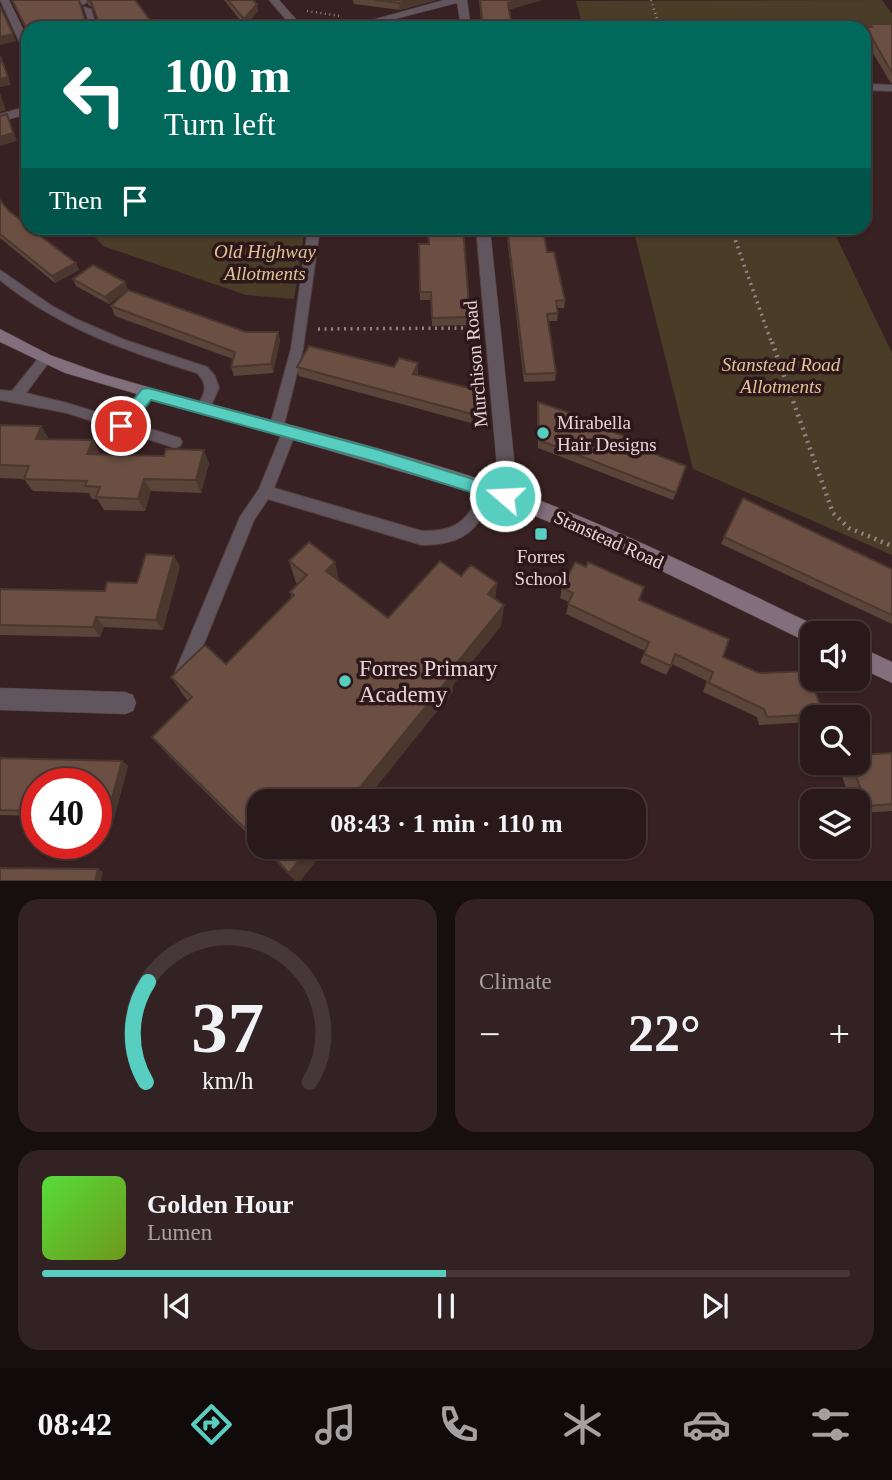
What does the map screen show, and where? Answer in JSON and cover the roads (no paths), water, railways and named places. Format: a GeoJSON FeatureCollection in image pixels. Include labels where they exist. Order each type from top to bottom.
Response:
{"type":"FeatureCollection","features":[{"type":"Feature","properties":{"kind":"street"},"geometry":{"type":"LineString","coordinates":[[4,0],[21,35]]}},
{"type":"Feature","properties":{"kind":"street"},"geometry":{"type":"LineString","coordinates":[[374,21],[456,0]]}},
{"type":"Feature","properties":{"kind":"street"},"geometry":{"type":"LineString","coordinates":[[462,0],[465,21]]}},
{"type":"Feature","properties":{"kind":"street"},"geometry":{"type":"LineString","coordinates":[[277,4],[293,21]]}},
{"type":"Feature","properties":{"kind":"street"},"geometry":{"type":"LineString","coordinates":[[0,29],[16,25]]}},
{"type":"Feature","properties":{"kind":"street"},"geometry":{"type":"LineString","coordinates":[[0,118],[21,112]]}},
{"type":"Feature","properties":{"kind":"street","name":"Murchison Road"},"geometry":{"type":"LineString","coordinates":[[484,235],[506,468],[498,493]]}},
{"type":"Feature","properties":{"kind":"street","name":"Stanstead Road"},"geometry":{"type":"LineString","coordinates":[[1,338],[46,358],[148,393],[498,493],[632,548],[800,628]]}},
{"type":"Feature","properties":{"kind":"street"},"geometry":{"type":"LineString","coordinates":[[870,662],[892,673]]}},
{"type":"Feature","properties":{"kind":"street"},"geometry":{"type":"LineString","coordinates":[[0,699],[125,702]]}},
{"type":"Feature","properties":{"kind":"lane"},"geometry":{"type":"LineString","coordinates":[[84,4],[91,21]]}},
{"type":"Feature","properties":{"kind":"lane"},"geometry":{"type":"LineString","coordinates":[[871,88],[892,88]]}},
{"type":"Feature","properties":{"kind":"lane"},"geometry":{"type":"LineString","coordinates":[[179,683],[248,517],[265,492],[282,430],[313,235]]}},
{"type":"Feature","properties":{"kind":"lane"},"geometry":{"type":"LineString","coordinates":[[0,274],[38,305],[98,336],[202,370],[211,377],[213,385],[212,394],[203,408]]}},
{"type":"Feature","properties":{"kind":"lane"},"geometry":{"type":"LineString","coordinates":[[16,396],[46,358]]}},
{"type":"Feature","properties":{"kind":"lane"},"geometry":{"type":"LineString","coordinates":[[121,426],[148,393]]}},
{"type":"Feature","properties":{"kind":"lane"},"geometry":{"type":"LineString","coordinates":[[0,395],[66,407],[175,442]]}},
{"type":"Feature","properties":{"kind":"lane"},"geometry":{"type":"LineString","coordinates":[[265,492],[422,538],[442,539],[456,535],[470,526],[498,493]]}},
{"type":"Feature","properties":{"kind":"place","name":"Mirabella Hair Designs"},"geometry":{"type":"Point","coordinates":[543,433]}},
{"type":"Feature","properties":{"kind":"place","name":"Forres School"},"geometry":{"type":"Point","coordinates":[541,534]}},
{"type":"Feature","properties":{"kind":"place","name":"Forres Primary Academy"},"geometry":{"type":"Point","coordinates":[345,681]}},
{"type":"Feature","properties":{"kind":"park label","name":"Old Highway Allotments"},"geometry":{"type":"Point","coordinates":[265,262]}},
{"type":"Feature","properties":{"kind":"park label","name":"Stanstead Road Allotments"},"geometry":{"type":"Point","coordinates":[781,375]}}]}
